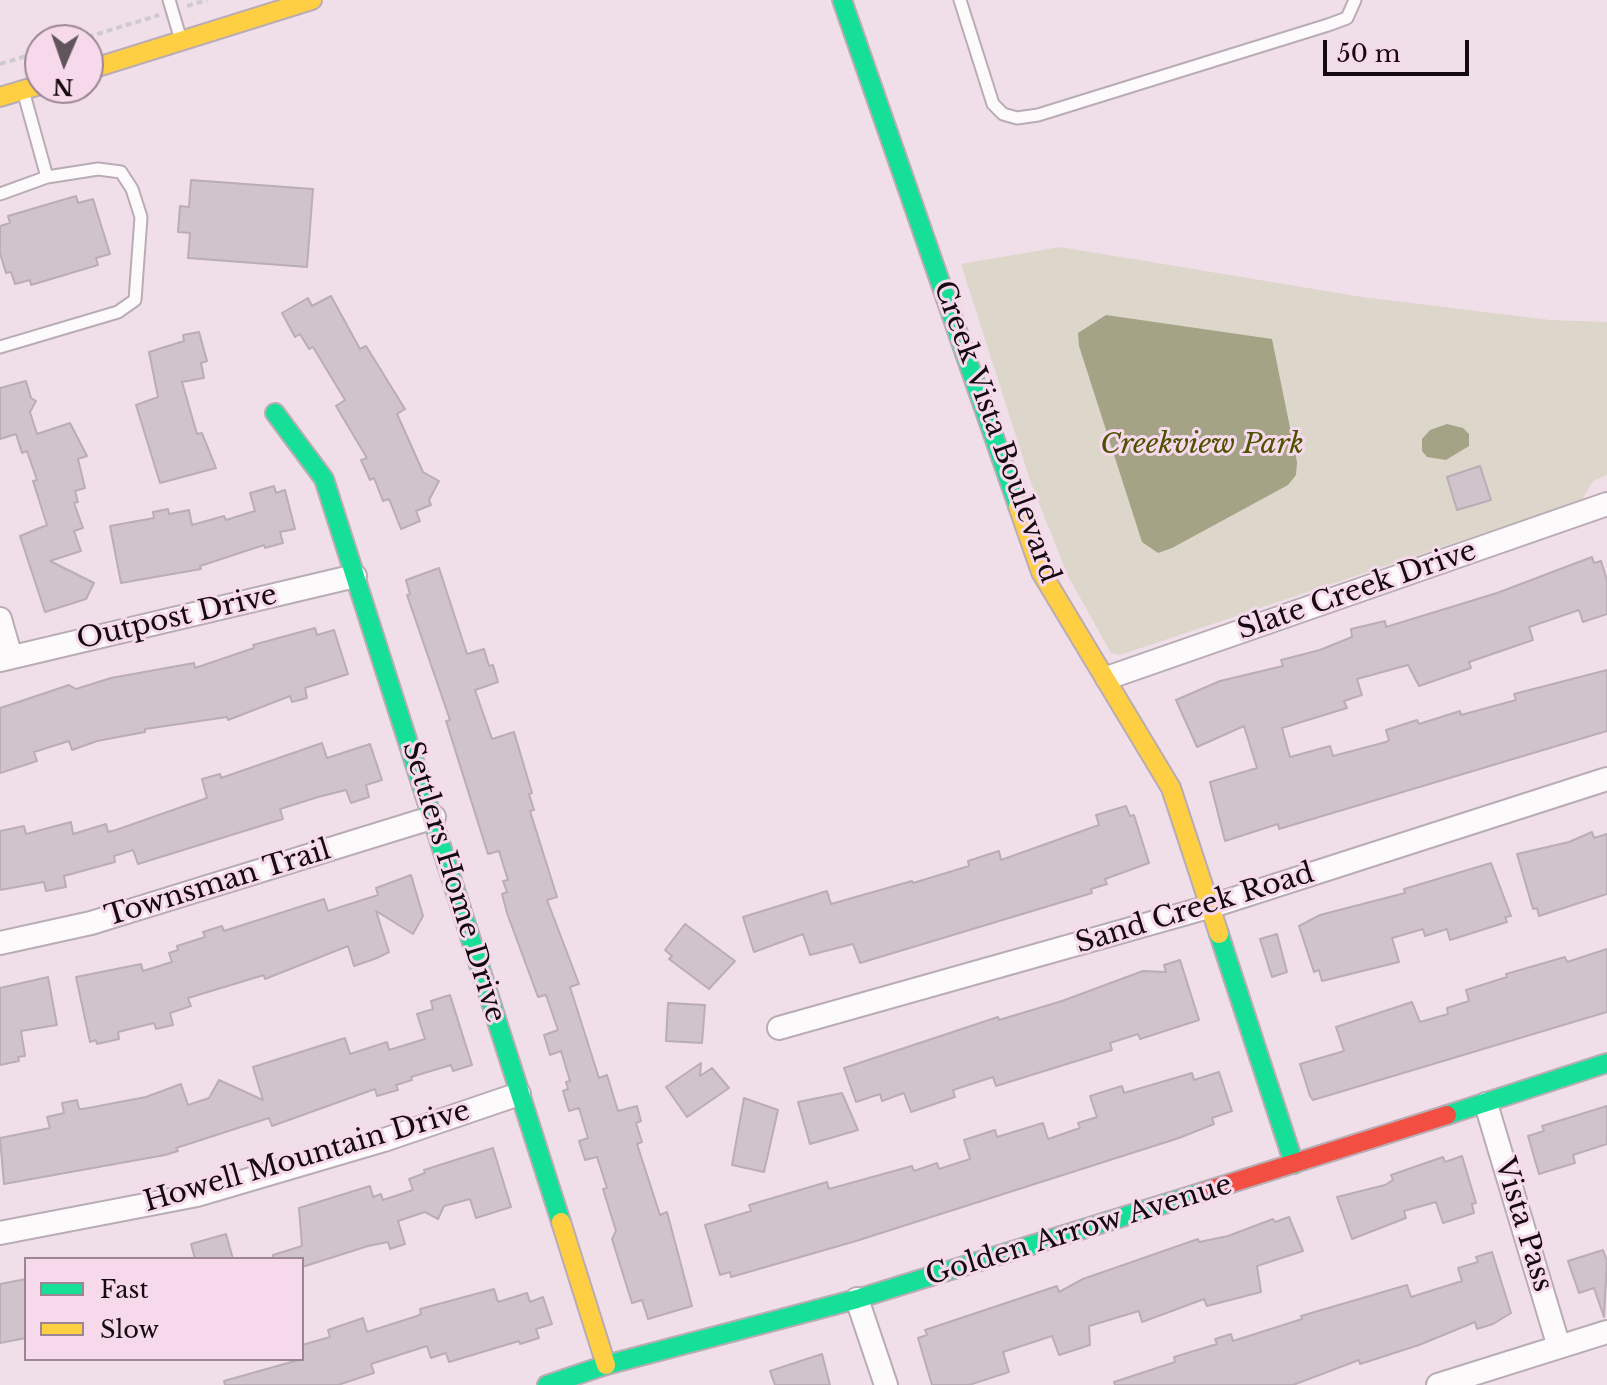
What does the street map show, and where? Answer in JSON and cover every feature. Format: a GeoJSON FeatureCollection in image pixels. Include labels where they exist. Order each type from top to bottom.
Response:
{"type":"FeatureCollection","features":[{"type":"Feature","properties":{"kind":"street"},"geometry":{"type":"LineString","coordinates":[[104,65],[312,0]]}},
{"type":"Feature","properties":{"kind":"street","name":"Creek Vista Boulevard"},"geometry":{"type":"LineString","coordinates":[[842,0],[1041,572],[1171,788],[1294,1164]]}},
{"type":"Feature","properties":{"kind":"street"},"geometry":{"type":"LineString","coordinates":[[0,97],[24,89]]}},
{"type":"Feature","properties":{"kind":"street","name":"Settlers Home Drive"},"geometry":{"type":"LineString","coordinates":[[275,413],[324,479],[606,1365]]}},
{"type":"Feature","properties":{"kind":"street","name":"Slate Creek Drive"},"geometry":{"type":"LineString","coordinates":[[1107,678],[1607,504]]}},
{"type":"Feature","properties":{"kind":"street","name":"Outpost Drive"},"geometry":{"type":"LineString","coordinates":[[5,659],[355,576]]}},
{"type":"Feature","properties":{"kind":"street"},"geometry":{"type":"LineString","coordinates":[[0,619],[5,659]]}},
{"type":"Feature","properties":{"kind":"street","name":"Sand Creek Road"},"geometry":{"type":"LineString","coordinates":[[779,1028],[1212,906],[1607,779]]}},
{"type":"Feature","properties":{"kind":"street","name":"Townsman Trail"},"geometry":{"type":"LineString","coordinates":[[0,943],[91,923],[434,817]]}},
{"type":"Feature","properties":{"kind":"street","name":"Golden Arrow Avenue"},"geometry":{"type":"LineString","coordinates":[[547,1385],[606,1365],[857,1299],[1486,1104],[1607,1063]]}},
{"type":"Feature","properties":{"kind":"street","name":"Howell Mountain Drive"},"geometry":{"type":"LineString","coordinates":[[0,1233],[197,1195],[384,1140],[519,1094]]}},
{"type":"Feature","properties":{"kind":"street","name":"Vista Pass"},"geometry":{"type":"LineString","coordinates":[[1486,1104],[1559,1347]]}},
{"type":"Feature","properties":{"kind":"street"},"geometry":{"type":"LineString","coordinates":[[857,1299],[886,1385]]}},
{"type":"Feature","properties":{"kind":"street"},"geometry":{"type":"LineString","coordinates":[[1438,1385],[1607,1332]]}},
{"type":"Feature","properties":{"kind":"lane"},"geometry":{"type":"LineString","coordinates":[[960,0],[993,104],[1003,114],[1017,118],[1103,96],[1328,25],[1347,18],[1355,0]]}},
{"type":"Feature","properties":{"kind":"lane"},"geometry":{"type":"LineString","coordinates":[[171,5],[181,41]]}},
{"type":"Feature","properties":{"kind":"lane"},"geometry":{"type":"LineString","coordinates":[[34,104],[47,177]]}},
{"type":"Feature","properties":{"kind":"lane"},"geometry":{"type":"LineString","coordinates":[[0,194],[47,177],[98,169],[121,172],[129,183],[141,217],[135,300],[118,312],[0,347]]}},
{"type":"Feature","properties":{"kind":"path"},"geometry":{"type":"LineString","coordinates":[[104,30],[171,5],[207,0]]}},
{"type":"Feature","properties":{"kind":"path"},"geometry":{"type":"LineString","coordinates":[[0,64],[24,57]]}},
{"type":"Feature","properties":{"kind":"green space","name":"Creekview Park"},"geometry":{"type":"Polygon","coordinates":[[[1060,247],[1362,297],[1550,320],[1607,322],[1607,475],[1593,481],[1582,500],[1120,655],[1111,653],[1068,576],[1030,480],[961,264],[1060,247]]]}},
{"type":"Feature","properties":{"kind":"shaded area"},"geometry":{"type":"Polygon","coordinates":[[[1106,315],[1272,339],[1297,462],[1296,475],[1288,485],[1172,548],[1158,553],[1142,542],[1079,346],[1078,333],[1106,315]]]}},
{"type":"Feature","properties":{"kind":"shaded area"},"geometry":{"type":"Polygon","coordinates":[[[1447,424],[1463,428],[1469,434],[1469,446],[1446,460],[1427,457],[1422,451],[1422,439],[1430,430],[1447,424]]]}},
{"type":"Feature","properties":{"kind":"building"},"geometry":{"type":"Polygon","coordinates":[[[191,180],[313,189],[307,267],[188,258],[190,233],[178,232],[180,206],[189,207],[191,180]]]}},
{"type":"Feature","properties":{"kind":"building"},"geometry":{"type":"Polygon","coordinates":[[[76,196],[78,203],[93,199],[110,254],[96,258],[98,265],[31,285],[30,280],[15,284],[11,272],[6,273],[0,253],[0,226],[10,223],[8,216],[76,196]]]}},
{"type":"Feature","properties":{"kind":"building"},"geometry":{"type":"Polygon","coordinates":[[[331,296],[360,349],[366,346],[405,409],[397,414],[423,472],[439,481],[429,500],[431,505],[416,511],[420,521],[401,529],[389,499],[383,501],[374,478],[370,480],[361,460],[367,458],[336,406],[345,400],[313,347],[309,349],[300,334],[295,337],[282,313],[308,298],[312,306],[331,296]]]}},
{"type":"Feature","properties":{"kind":"building"},"geometry":{"type":"Polygon","coordinates":[[[199,332],[207,361],[201,363],[204,378],[182,382],[197,434],[202,433],[216,468],[160,483],[136,405],[158,397],[149,352],[184,341],[183,335],[199,332]]]}},
{"type":"Feature","properties":{"kind":"building"},"geometry":{"type":"Polygon","coordinates":[[[26,381],[31,398],[36,401],[30,412],[37,434],[70,423],[87,456],[78,459],[85,488],[75,491],[78,502],[74,503],[83,528],[74,531],[81,551],[50,561],[94,583],[86,599],[45,612],[20,536],[47,525],[33,481],[37,480],[27,451],[22,453],[16,434],[0,439],[0,388],[26,381]]]}},
{"type":"Feature","properties":{"kind":"building"},"geometry":{"type":"Polygon","coordinates":[[[1480,466],[1491,500],[1457,510],[1447,477],[1480,466]]]}},
{"type":"Feature","properties":{"kind":"building"},"geometry":{"type":"Polygon","coordinates":[[[274,486],[276,493],[285,490],[295,529],[280,532],[283,543],[265,548],[264,545],[200,566],[201,569],[121,583],[110,526],[154,518],[153,512],[168,509],[169,514],[189,510],[192,525],[224,516],[226,520],[255,511],[250,493],[274,486]]]}},
{"type":"Feature","properties":{"kind":"building"},"geometry":{"type":"Polygon","coordinates":[[[1592,557],[1594,563],[1601,561],[1607,580],[1607,614],[1583,622],[1579,610],[1529,627],[1533,640],[1469,662],[1471,668],[1419,686],[1408,665],[1357,679],[1362,695],[1344,701],[1347,708],[1282,728],[1290,757],[1330,746],[1333,756],[1386,742],[1389,740],[1386,730],[1417,720],[1419,724],[1460,711],[1461,715],[1516,700],[1514,694],[1607,670],[1607,731],[1279,829],[1278,824],[1225,841],[1210,782],[1257,768],[1244,726],[1197,747],[1176,700],[1220,681],[1283,666],[1281,660],[1320,650],[1352,637],[1351,629],[1385,621],[1386,627],[1497,593],[1592,557]]]}},
{"type":"Feature","properties":{"kind":"building"},"geometry":{"type":"Polygon","coordinates":[[[439,568],[467,654],[484,649],[489,666],[493,665],[498,682],[475,690],[492,739],[514,732],[532,793],[529,794],[534,810],[530,811],[557,897],[547,900],[579,984],[570,987],[599,1078],[607,1075],[618,1111],[637,1106],[641,1121],[636,1123],[642,1142],[637,1144],[660,1215],[667,1212],[692,1306],[648,1319],[642,1300],[632,1303],[612,1239],[616,1231],[597,1157],[585,1160],[579,1141],[588,1138],[579,1108],[569,1111],[563,1091],[568,1089],[566,1082],[570,1081],[561,1051],[550,1055],[544,1035],[558,1030],[546,995],[538,997],[507,913],[502,894],[507,892],[503,881],[508,880],[499,851],[488,854],[446,721],[450,720],[407,595],[410,594],[406,580],[439,568]]]}},
{"type":"Feature","properties":{"kind":"building"},"geometry":{"type":"Polygon","coordinates":[[[315,628],[317,635],[334,630],[348,674],[305,688],[307,698],[292,702],[290,696],[228,720],[227,717],[145,729],[145,732],[97,741],[72,750],[69,741],[34,752],[37,761],[0,773],[0,708],[69,685],[76,689],[111,678],[194,663],[195,668],[254,648],[253,645],[315,628]]]}},
{"type":"Feature","properties":{"kind":"building"},"geometry":{"type":"Polygon","coordinates":[[[322,743],[327,758],[370,744],[382,780],[366,785],[369,797],[351,803],[346,790],[318,797],[280,809],[283,819],[138,864],[133,850],[114,856],[115,862],[64,876],[66,887],[46,891],[44,882],[0,890],[0,831],[24,826],[26,834],[71,822],[73,834],[106,824],[108,832],[116,830],[207,798],[202,779],[220,774],[221,778],[322,743]]]}},
{"type":"Feature","properties":{"kind":"building"},"geometry":{"type":"Polygon","coordinates":[[[1126,806],[1130,816],[1134,815],[1149,863],[1105,879],[1107,884],[1091,889],[1092,893],[860,963],[853,944],[810,955],[803,934],[754,952],[743,917],[827,891],[831,904],[913,883],[969,866],[968,861],[999,851],[1001,860],[1099,825],[1096,815],[1126,806]]]}},
{"type":"Feature","properties":{"kind":"building"},"geometry":{"type":"Polygon","coordinates":[[[1592,832],[1594,838],[1607,834],[1607,894],[1539,916],[1537,908],[1533,909],[1517,854],[1569,842],[1592,832]]]}},
{"type":"Feature","properties":{"kind":"building"},"geometry":{"type":"Polygon","coordinates":[[[1491,863],[1511,916],[1505,917],[1507,922],[1450,940],[1447,929],[1425,936],[1423,929],[1392,938],[1399,962],[1322,981],[1319,970],[1314,972],[1299,926],[1320,915],[1405,893],[1404,889],[1491,863]]]}},
{"type":"Feature","properties":{"kind":"building"},"geometry":{"type":"Polygon","coordinates":[[[411,875],[423,916],[413,934],[376,911],[389,952],[354,966],[348,946],[265,979],[264,975],[188,998],[191,1006],[170,1013],[173,1025],[156,1029],[154,1023],[118,1032],[119,1039],[97,1044],[96,1040],[90,1042],[76,977],[141,964],[143,971],[172,962],[169,953],[178,950],[177,946],[205,937],[203,932],[222,926],[224,931],[324,899],[328,911],[378,895],[376,888],[411,875]]]}},
{"type":"Feature","properties":{"kind":"building"},"geometry":{"type":"Polygon","coordinates":[[[685,924],[735,961],[709,989],[669,959],[672,956],[665,950],[685,924]]]}},
{"type":"Feature","properties":{"kind":"building"},"geometry":{"type":"Polygon","coordinates":[[[1277,934],[1287,972],[1272,977],[1260,939],[1277,934]]]}},
{"type":"Feature","properties":{"kind":"building"},"geometry":{"type":"Polygon","coordinates":[[[1607,949],[1607,1012],[1313,1100],[1310,1096],[1300,1064],[1344,1051],[1336,1027],[1412,1002],[1420,1022],[1448,1014],[1447,1008],[1469,1001],[1466,990],[1507,977],[1506,974],[1565,957],[1567,962],[1607,949]]]}},
{"type":"Feature","properties":{"kind":"building"},"geometry":{"type":"Polygon","coordinates":[[[1180,960],[1199,1020],[1140,1039],[1138,1034],[1110,1043],[1112,1050],[996,1086],[993,1077],[953,1090],[955,1097],[911,1112],[904,1093],[882,1101],[880,1094],[856,1102],[844,1068],[998,1017],[999,1020],[1062,1001],[1143,971],[1166,972],[1164,965],[1180,960]]]}},
{"type":"Feature","properties":{"kind":"building"},"geometry":{"type":"Polygon","coordinates":[[[48,977],[57,1025],[21,1031],[25,1056],[18,1057],[19,1061],[0,1065],[0,988],[48,977]]]}},
{"type":"Feature","properties":{"kind":"building"},"geometry":{"type":"Polygon","coordinates":[[[450,995],[472,1065],[453,1071],[451,1065],[411,1077],[412,1080],[396,1085],[398,1090],[377,1096],[375,1089],[272,1126],[269,1118],[176,1148],[178,1151],[165,1155],[4,1184],[0,1138],[50,1128],[47,1117],[64,1113],[62,1103],[77,1100],[79,1109],[83,1109],[146,1097],[181,1084],[188,1105],[209,1098],[219,1080],[263,1100],[253,1067],[345,1038],[350,1054],[387,1042],[389,1050],[425,1039],[417,1014],[433,1009],[431,1001],[450,995]]]}},
{"type":"Feature","properties":{"kind":"building"},"geometry":{"type":"Polygon","coordinates":[[[668,1003],[705,1005],[702,1043],[666,1041],[668,1003]]]}},
{"type":"Feature","properties":{"kind":"building"},"geometry":{"type":"Polygon","coordinates":[[[701,1063],[700,1076],[712,1068],[729,1088],[687,1117],[666,1087],[701,1063]]]}},
{"type":"Feature","properties":{"kind":"building"},"geometry":{"type":"Polygon","coordinates":[[[1219,1072],[1232,1111],[1212,1118],[1214,1124],[1179,1138],[856,1241],[731,1277],[730,1272],[720,1275],[705,1225],[751,1211],[749,1205],[827,1182],[829,1189],[912,1166],[914,1171],[937,1163],[939,1169],[970,1159],[964,1140],[995,1130],[997,1137],[1043,1123],[1048,1139],[1080,1128],[1078,1123],[1097,1117],[1090,1096],[1122,1086],[1124,1093],[1192,1073],[1194,1080],[1219,1072]]]}},
{"type":"Feature","properties":{"kind":"building"},"geometry":{"type":"Polygon","coordinates":[[[842,1093],[858,1130],[810,1144],[798,1102],[842,1093]]]}},
{"type":"Feature","properties":{"kind":"building"},"geometry":{"type":"Polygon","coordinates":[[[744,1098],[778,1110],[764,1172],[732,1165],[744,1098]]]}},
{"type":"Feature","properties":{"kind":"building"},"geometry":{"type":"Polygon","coordinates":[[[1607,1106],[1607,1144],[1573,1155],[1575,1163],[1539,1174],[1528,1136],[1544,1131],[1542,1126],[1607,1106]]]}},
{"type":"Feature","properties":{"kind":"building"},"geometry":{"type":"Polygon","coordinates":[[[493,1148],[511,1207],[476,1218],[470,1199],[444,1206],[438,1219],[425,1212],[398,1221],[405,1244],[390,1249],[388,1242],[368,1246],[304,1266],[304,1257],[273,1257],[302,1246],[299,1208],[370,1186],[373,1197],[381,1194],[383,1200],[413,1190],[409,1179],[425,1173],[424,1170],[493,1148]]]}},
{"type":"Feature","properties":{"kind":"building"},"geometry":{"type":"Polygon","coordinates":[[[1462,1156],[1476,1203],[1472,1204],[1474,1213],[1443,1223],[1436,1202],[1404,1211],[1406,1218],[1352,1239],[1337,1197],[1385,1185],[1393,1180],[1391,1175],[1443,1157],[1445,1162],[1462,1156]]]}},
{"type":"Feature","properties":{"kind":"building"},"geometry":{"type":"Polygon","coordinates":[[[1289,1217],[1303,1251],[1257,1266],[1261,1292],[1207,1306],[1204,1299],[1142,1322],[1139,1311],[1089,1326],[1090,1345],[1059,1355],[1052,1336],[1003,1352],[1009,1372],[969,1385],[932,1385],[918,1338],[927,1335],[925,1330],[1057,1286],[1059,1292],[1083,1279],[1198,1239],[1199,1242],[1228,1236],[1273,1219],[1275,1222],[1289,1217]]]}},
{"type":"Feature","properties":{"kind":"building"},"geometry":{"type":"Polygon","coordinates":[[[226,1234],[232,1257],[194,1257],[191,1244],[226,1234]]]}},
{"type":"Feature","properties":{"kind":"building"},"geometry":{"type":"Polygon","coordinates":[[[1603,1250],[1607,1261],[1604,1317],[1594,1288],[1579,1293],[1568,1261],[1603,1250]]]}},
{"type":"Feature","properties":{"kind":"building"},"geometry":{"type":"Polygon","coordinates":[[[1492,1252],[1511,1313],[1493,1324],[1477,1329],[1475,1322],[1419,1345],[1360,1364],[1359,1360],[1293,1385],[1115,1385],[1114,1382],[1175,1362],[1174,1357],[1217,1344],[1215,1339],[1231,1334],[1233,1341],[1302,1319],[1301,1316],[1407,1285],[1411,1297],[1462,1281],[1458,1268],[1478,1262],[1476,1257],[1492,1252]]]}},
{"type":"Feature","properties":{"kind":"building"},"geometry":{"type":"Polygon","coordinates":[[[24,1279],[24,1338],[0,1343],[0,1284],[24,1279]]]}},
{"type":"Feature","properties":{"kind":"building"},"geometry":{"type":"Polygon","coordinates":[[[494,1289],[498,1302],[527,1293],[530,1302],[543,1297],[552,1324],[536,1329],[539,1338],[449,1362],[446,1353],[431,1358],[427,1346],[371,1364],[374,1373],[338,1385],[225,1385],[224,1381],[304,1361],[304,1344],[330,1337],[328,1330],[363,1318],[367,1332],[417,1316],[421,1314],[420,1309],[494,1289]]]}},
{"type":"Feature","properties":{"kind":"building"},"geometry":{"type":"Polygon","coordinates":[[[822,1354],[830,1385],[775,1385],[770,1371],[822,1354]]]}},
{"type":"Feature","properties":{"kind":"traffic: fast"},"geometry":{"type":"LineString","coordinates":[[842,0],[1018,506]]}},
{"type":"Feature","properties":{"kind":"traffic: fast"},"geometry":{"type":"LineString","coordinates":[[275,413],[324,479],[561,1222]]}},
{"type":"Feature","properties":{"kind":"traffic: fast"},"geometry":{"type":"LineString","coordinates":[[1219,934],[1294,1164]]}},
{"type":"Feature","properties":{"kind":"traffic: fast"},"geometry":{"type":"LineString","coordinates":[[1447,1115],[1607,1063]]}},
{"type":"Feature","properties":{"kind":"traffic: fast"},"geometry":{"type":"LineString","coordinates":[[547,1385],[606,1365],[857,1299],[1203,1192]]}},
{"type":"Feature","properties":{"kind":"traffic: slow"},"geometry":{"type":"LineString","coordinates":[[104,65],[312,0]]}},
{"type":"Feature","properties":{"kind":"traffic: slow"},"geometry":{"type":"LineString","coordinates":[[0,97],[24,90]]}},
{"type":"Feature","properties":{"kind":"traffic: slow"},"geometry":{"type":"LineString","coordinates":[[1018,506],[1041,572],[1171,788],[1219,934]]}},
{"type":"Feature","properties":{"kind":"traffic: slow"},"geometry":{"type":"LineString","coordinates":[[561,1222],[606,1365]]}},
{"type":"Feature","properties":{"kind":"traffic: jam"},"geometry":{"type":"LineString","coordinates":[[1203,1192],[1447,1115]]}}]}
